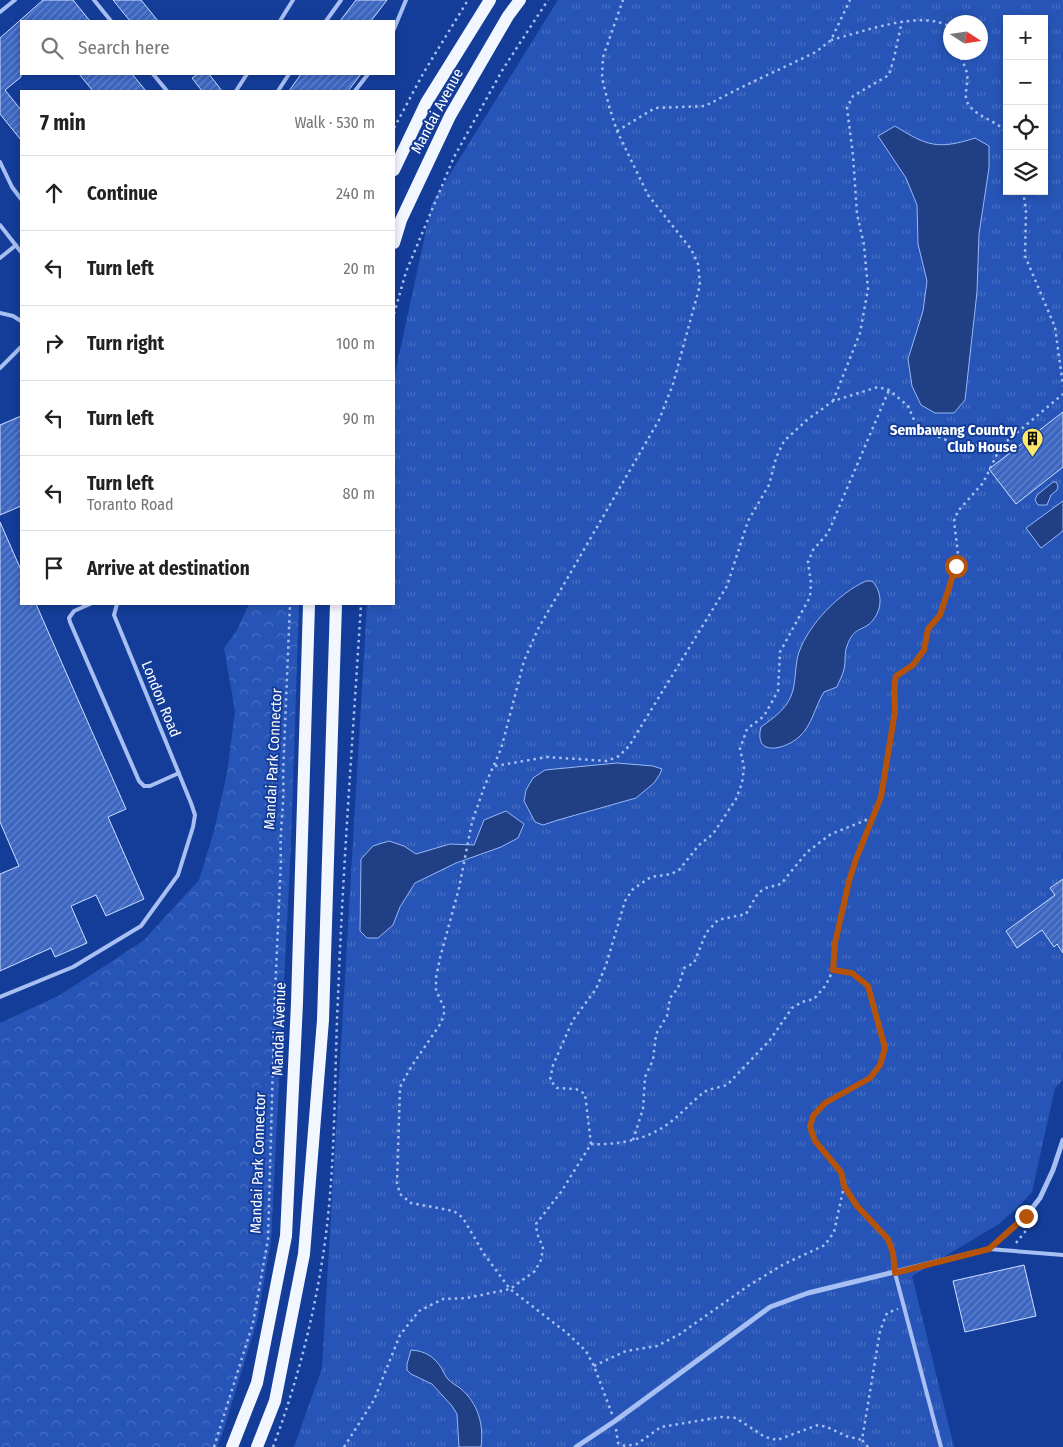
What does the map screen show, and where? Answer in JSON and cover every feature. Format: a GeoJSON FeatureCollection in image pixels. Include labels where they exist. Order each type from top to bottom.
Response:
{"type":"FeatureCollection","features":[{"type":"Feature","properties":{"kind":"main road","name":"Mandai Avenue"},"geometry":{"type":"LineString","coordinates":[[395,168],[426,103],[490,0]]}},
{"type":"Feature","properties":{"kind":"main road","name":"Mandai Avenue"},"geometry":{"type":"LineString","coordinates":[[395,240],[401,220],[450,116],[508,16],[520,0]]}},
{"type":"Feature","properties":{"kind":"main road","name":"Mandai Avenue"},"geometry":{"type":"LineString","coordinates":[[232,1447],[257,1383],[286,1236],[297,993],[309,605]]}},
{"type":"Feature","properties":{"kind":"main road"},"geometry":{"type":"LineString","coordinates":[[257,1447],[275,1401],[304,1254],[323,1020],[336,605]]}},
{"type":"Feature","properties":{"kind":"street"},"geometry":{"type":"LineString","coordinates":[[576,1447],[615,1421],[770,1307],[808,1293],[989,1249],[1026,1216],[1040,1198],[1053,1170],[1063,1140]]}},
{"type":"Feature","properties":{"kind":"lane"},"geometry":{"type":"LineString","coordinates":[[0,12],[15,0]]}},
{"type":"Feature","properties":{"kind":"lane"},"geometry":{"type":"LineString","coordinates":[[94,0],[110,20]]}},
{"type":"Feature","properties":{"kind":"lane"},"geometry":{"type":"LineString","coordinates":[[281,20],[293,0]]}},
{"type":"Feature","properties":{"kind":"lane"},"geometry":{"type":"LineString","coordinates":[[327,20],[341,0]]}},
{"type":"Feature","properties":{"kind":"lane"},"geometry":{"type":"LineString","coordinates":[[395,27],[406,0]]}},
{"type":"Feature","properties":{"kind":"lane"},"geometry":{"type":"LineString","coordinates":[[154,75],[166,90]]}},
{"type":"Feature","properties":{"kind":"lane"},"geometry":{"type":"LineString","coordinates":[[237,90],[246,75]]}},
{"type":"Feature","properties":{"kind":"lane"},"geometry":{"type":"LineString","coordinates":[[279,90],[288,75]]}},
{"type":"Feature","properties":{"kind":"lane"},"geometry":{"type":"LineString","coordinates":[[356,90],[367,75]]}},
{"type":"Feature","properties":{"kind":"lane"},"geometry":{"type":"LineString","coordinates":[[0,162],[12,187],[20,198]]}},
{"type":"Feature","properties":{"kind":"lane"},"geometry":{"type":"LineString","coordinates":[[0,225],[20,251]]}},
{"type":"Feature","properties":{"kind":"lane"},"geometry":{"type":"LineString","coordinates":[[0,258],[16,245]]}},
{"type":"Feature","properties":{"kind":"lane"},"geometry":{"type":"LineString","coordinates":[[0,313],[13,316],[20,320]]}},
{"type":"Feature","properties":{"kind":"lane"},"geometry":{"type":"LineString","coordinates":[[0,368],[20,347]]}},
{"type":"Feature","properties":{"kind":"lane"},"geometry":{"type":"LineString","coordinates":[[88,605],[74,611],[69,618],[70,622],[138,781],[144,786],[150,786],[179,773]]}},
{"type":"Feature","properties":{"kind":"lane","name":"London Road"},"geometry":{"type":"LineString","coordinates":[[0,997],[73,967],[141,926],[178,875],[193,827],[195,815],[191,803],[114,615],[117,605]]}},
{"type":"Feature","properties":{"kind":"lane"},"geometry":{"type":"LineString","coordinates":[[989,1249],[1063,1255]]}},
{"type":"Feature","properties":{"kind":"lane"},"geometry":{"type":"LineString","coordinates":[[895,1273],[941,1447]]}},
{"type":"Feature","properties":{"kind":"path"},"geometry":{"type":"LineString","coordinates":[[395,126],[424,72],[468,0]]}},
{"type":"Feature","properties":{"kind":"path"},"geometry":{"type":"LineString","coordinates":[[395,310],[406,272],[454,157],[503,69],[548,0]]}},
{"type":"Feature","properties":{"kind":"path"},"geometry":{"type":"LineString","coordinates":[[623,0],[603,57],[602,78],[607,97],[618,131],[648,194],[691,249],[698,264],[700,285],[673,384],[658,420],[538,629],[524,661],[501,749],[485,785],[472,822],[459,888],[440,958],[436,990],[445,1010],[440,1023],[400,1087],[397,1183],[400,1194],[411,1202],[454,1211],[462,1218],[484,1254],[510,1288],[567,1332],[586,1352],[594,1366],[615,1421],[618,1443],[625,1446],[637,1444],[661,1427],[721,1417],[736,1418],[765,1437],[777,1440],[818,1426],[827,1427],[846,1436],[862,1440],[868,1447]]}},
{"type":"Feature","properties":{"kind":"path"},"geometry":{"type":"LineString","coordinates":[[831,40],[850,0]]}},
{"type":"Feature","properties":{"kind":"path"},"geometry":{"type":"LineString","coordinates":[[618,131],[655,108],[705,106],[816,52],[831,40],[902,21],[918,19],[943,24]]}},
{"type":"Feature","properties":{"kind":"path"},"geometry":{"type":"LineString","coordinates":[[833,401],[860,333],[868,289],[847,108],[852,96],[889,75],[902,21]]}},
{"type":"Feature","properties":{"kind":"path"},"geometry":{"type":"LineString","coordinates":[[962,60],[968,77],[965,95],[968,105],[1003,129]]}},
{"type":"Feature","properties":{"kind":"path"},"geometry":{"type":"LineString","coordinates":[[1024,195],[1026,210],[1025,256],[1056,327],[1063,386]]}},
{"type":"Feature","properties":{"kind":"path"},"geometry":{"type":"LineString","coordinates":[[495,766],[548,757],[607,761],[619,756],[629,746],[726,586],[748,521],[768,485],[776,458],[784,441],[807,420],[833,401],[878,387],[890,390],[908,406],[915,422],[939,437],[958,445],[1001,446]]}},
{"type":"Feature","properties":{"kind":"path"},"geometry":{"type":"LineString","coordinates":[[344,1447],[374,1400],[400,1336],[419,1311],[443,1299],[467,1298],[510,1288],[535,1271],[541,1260],[543,1248],[537,1234],[536,1224],[561,1192],[591,1144],[585,1094],[576,1089],[557,1088],[550,1080],[553,1065],[573,1020],[596,989],[606,966],[625,901],[634,889],[651,877],[671,874],[678,870],[699,844],[713,834],[736,799],[742,783],[744,767],[740,749],[747,729],[764,716],[778,691],[780,652],[810,597],[808,562],[813,550],[828,532],[890,390]]}},
{"type":"Feature","properties":{"kind":"path"},"geometry":{"type":"LineString","coordinates":[[591,1144],[607,1145],[633,1140],[661,1129],[705,1092],[728,1084],[770,1040],[792,1008],[802,1002],[814,999],[826,985],[833,970],[835,943],[849,881],[881,797],[895,711],[893,687],[896,676],[913,665],[924,650],[928,629],[940,615],[956,566],[958,554],[954,521],[958,511],[983,483],[1001,446],[1063,394]]}},
{"type":"Feature","properties":{"kind":"path","name":"Mandai Park Connector"},"geometry":{"type":"LineString","coordinates":[[214,1447],[253,1323],[268,1239],[275,984],[290,605]]}},
{"type":"Feature","properties":{"kind":"path"},"geometry":{"type":"LineString","coordinates":[[633,1140],[643,1109],[645,1077],[653,1060],[656,1034],[668,1016],[670,998],[678,988],[684,968],[694,962],[706,933],[718,920],[746,914],[758,894],[766,888],[780,884],[807,852],[830,834],[874,817]]}},
{"type":"Feature","properties":{"kind":"path"},"geometry":{"type":"LineString","coordinates":[[833,970],[852,973],[868,986],[885,1048],[880,1065],[870,1078],[825,1103],[813,1116],[810,1127],[815,1141],[841,1172],[844,1186],[857,1206],[888,1239],[893,1253],[895,1273]]}},
{"type":"Feature","properties":{"kind":"path"},"geometry":{"type":"LineString","coordinates":[[594,1366],[626,1351],[657,1346],[665,1342],[680,1334],[748,1286],[784,1264],[825,1245],[834,1232],[844,1186]]}},
{"type":"Feature","properties":{"kind":"path"},"geometry":{"type":"LineString","coordinates":[[862,1440],[880,1331],[887,1313],[904,1307]]}},
{"type":"Feature","properties":{"kind":"green space"},"geometry":{"type":"Polygon","coordinates":[[[558,0],[1063,0],[1063,1080],[1055,1088],[1032,1192],[999,1224],[912,1276],[954,1447],[294,1447],[322,1368],[367,605],[395,605],[395,373],[432,203],[558,0]]]}},
{"type":"Feature","properties":{"kind":"green space"},"geometry":{"type":"Polygon","coordinates":[[[249,605],[299,605],[291,843],[271,1241],[257,1321],[217,1447],[0,1447],[0,1023],[60,995],[143,941],[199,880],[214,831],[227,773],[235,711],[224,648],[237,630],[249,605]]]}},
{"type":"Feature","properties":{"kind":"shaded area"},"geometry":{"type":"Polygon","coordinates":[[[895,126],[916,138],[933,144],[951,144],[975,138],[989,146],[989,168],[979,234],[977,292],[965,400],[954,413],[935,413],[921,405],[912,386],[908,359],[923,311],[927,281],[918,244],[917,205],[906,178],[878,136],[895,126]]]}},
{"type":"Feature","properties":{"kind":"shaded area"},"geometry":{"type":"Polygon","coordinates":[[[1053,482],[1056,482],[1058,486],[1057,490],[1051,495],[1047,505],[1038,505],[1035,500],[1037,495],[1053,482]]]}},
{"type":"Feature","properties":{"kind":"shaded area"},"geometry":{"type":"Polygon","coordinates":[[[1063,501],[1063,531],[1041,548],[1026,528],[1063,501]]]}},
{"type":"Feature","properties":{"kind":"shaded area"},"geometry":{"type":"Polygon","coordinates":[[[866,581],[872,581],[878,590],[880,605],[870,624],[856,632],[850,639],[843,671],[837,687],[824,692],[810,722],[799,737],[786,745],[772,748],[766,747],[760,737],[761,727],[785,707],[788,702],[795,681],[799,652],[810,631],[817,620],[836,601],[866,581]]]}},
{"type":"Feature","properties":{"kind":"shaded area"},"geometry":{"type":"Polygon","coordinates":[[[617,763],[653,766],[662,769],[654,783],[636,798],[543,825],[535,822],[524,801],[526,790],[533,778],[545,770],[617,763]]]}},
{"type":"Feature","properties":{"kind":"shaded area"},"geometry":{"type":"Polygon","coordinates":[[[506,811],[524,824],[518,838],[501,847],[456,863],[415,883],[400,907],[393,925],[378,938],[367,938],[360,931],[361,859],[373,846],[389,841],[404,846],[416,854],[450,844],[474,845],[484,820],[506,811]]]}},
{"type":"Feature","properties":{"kind":"shaded area"},"geometry":{"type":"Polygon","coordinates":[[[411,1350],[425,1353],[432,1358],[439,1364],[445,1376],[471,1400],[482,1430],[481,1447],[459,1447],[457,1414],[432,1384],[411,1374],[407,1370],[411,1350]]]}},
{"type":"Feature","properties":{"kind":"building"},"geometry":{"type":"Polygon","coordinates":[[[43,0],[73,0],[89,20],[20,20],[43,0]]]}},
{"type":"Feature","properties":{"kind":"building"},"geometry":{"type":"Polygon","coordinates":[[[113,0],[141,0],[157,20],[129,20],[113,0]]]}},
{"type":"Feature","properties":{"kind":"building"},"geometry":{"type":"Polygon","coordinates":[[[356,0],[387,0],[372,20],[341,20],[356,0]]]}},
{"type":"Feature","properties":{"kind":"building"},"geometry":{"type":"Polygon","coordinates":[[[20,20],[21,77],[5,90],[20,109],[20,139],[0,114],[0,38],[20,20]]]}},
{"type":"Feature","properties":{"kind":"building"},"geometry":{"type":"Polygon","coordinates":[[[80,75],[133,75],[145,90],[92,90],[80,75]]]}},
{"type":"Feature","properties":{"kind":"building"},"geometry":{"type":"Polygon","coordinates":[[[196,75],[210,75],[221,90],[201,90],[192,78],[196,75]]]}},
{"type":"Feature","properties":{"kind":"building"},"geometry":{"type":"Polygon","coordinates":[[[300,75],[360,75],[349,90],[290,90],[300,75]]]}},
{"type":"Feature","properties":{"kind":"building","name":"Sembawang Country Club House"},"geometry":{"type":"Polygon","coordinates":[[[1063,412],[1063,467],[1016,504],[989,469],[1063,412]]]}},
{"type":"Feature","properties":{"kind":"building"},"geometry":{"type":"Polygon","coordinates":[[[20,416],[20,506],[0,515],[0,425],[20,416]]]}},
{"type":"Feature","properties":{"kind":"building"},"geometry":{"type":"Polygon","coordinates":[[[0,522],[20,568],[20,605],[36,605],[126,809],[108,817],[144,899],[106,916],[96,895],[71,906],[87,943],[55,957],[51,948],[0,971],[0,874],[19,866],[0,822],[0,522]]]}},
{"type":"Feature","properties":{"kind":"building"},"geometry":{"type":"Polygon","coordinates":[[[1063,879],[1063,953],[1057,944],[1054,947],[1042,930],[1017,948],[1006,931],[1055,895],[1050,888],[1063,879]]]}},
{"type":"Feature","properties":{"kind":"building"},"geometry":{"type":"Polygon","coordinates":[[[1024,1265],[1036,1316],[965,1332],[953,1281],[1024,1265]]]}},
{"type":"Feature","properties":{"kind":"place","name":"Sembawang Country Club House"},"geometry":{"type":"Point","coordinates":[1033,458]}},
{"type":"Feature","properties":{"kind":"route"},"geometry":{"type":"LineString","coordinates":[[956,566],[940,615],[928,629],[924,650],[913,665],[896,676],[893,687],[895,711],[881,797],[849,881],[835,943],[833,970],[852,973],[868,986],[885,1048],[880,1065],[870,1078],[825,1103],[813,1116],[810,1127],[815,1141],[841,1172],[844,1186],[857,1206],[888,1239],[893,1253],[895,1273],[989,1249],[1026,1216]]}}]}
